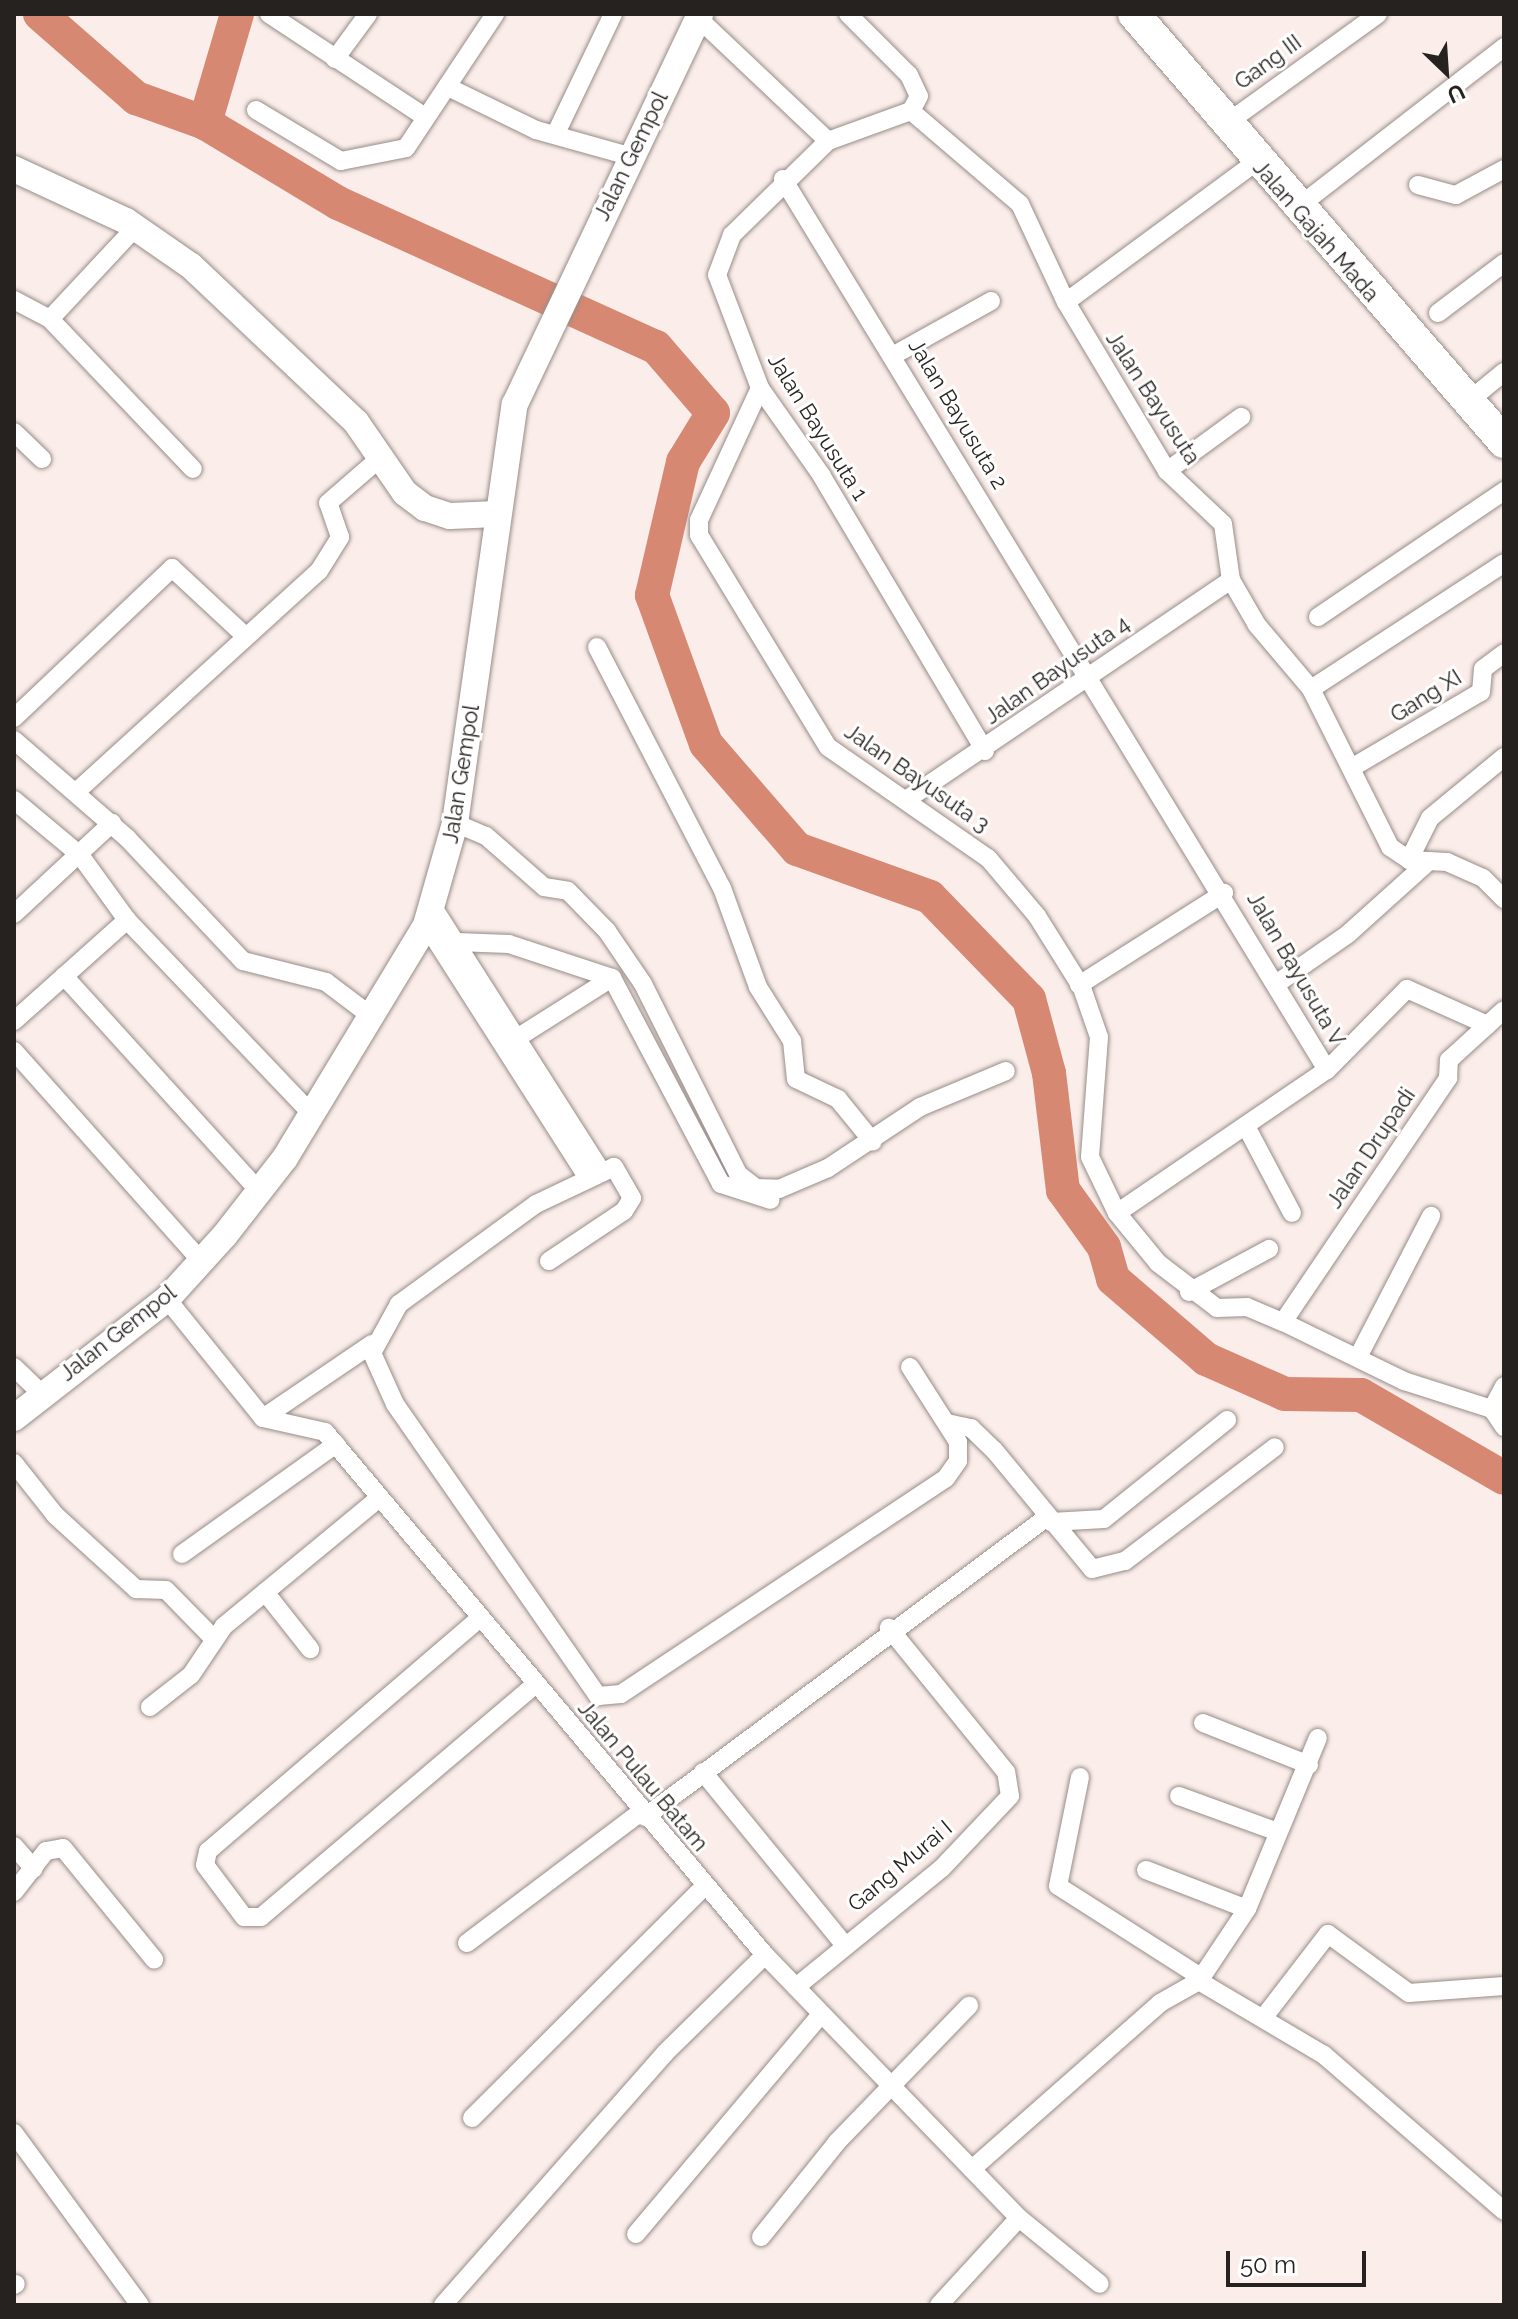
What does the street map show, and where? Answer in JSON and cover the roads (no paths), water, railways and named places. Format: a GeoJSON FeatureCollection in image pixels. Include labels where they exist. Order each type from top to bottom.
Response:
{"type":"FeatureCollection","features":[{"type":"Feature","properties":{"kind":"highway","name":"Jalan Gajah Mada"},"geometry":{"type":"LineString","coordinates":[[1134,14],[1227,123],[1256,162],[1504,442]]}},
{"type":"Feature","properties":{"kind":"main road","name":"Jalan Gempol"},"geometry":{"type":"LineString","coordinates":[[14,1418],[41,1393],[167,1299],[260,1192],[371,1016],[429,916],[455,823],[515,404],[533,357],[699,16]]}},
{"type":"Feature","properties":{"kind":"main road"},"geometry":{"type":"LineString","coordinates":[[14,169],[135,228],[212,285],[356,422],[380,458],[425,508],[450,516],[497,514]]}},
{"type":"Feature","properties":{"kind":"street"},"geometry":{"type":"LineString","coordinates":[[269,14],[425,117]]}},
{"type":"Feature","properties":{"kind":"street"},"geometry":{"type":"LineString","coordinates":[[335,59],[368,14]]}},
{"type":"Feature","properties":{"kind":"street"},"geometry":{"type":"LineString","coordinates":[[256,110],[341,161],[406,148],[425,117],[450,88],[495,14]]}},
{"type":"Feature","properties":{"kind":"street"},"geometry":{"type":"LineString","coordinates":[[557,131],[613,14]]}},
{"type":"Feature","properties":{"kind":"street"},"geometry":{"type":"LineString","coordinates":[[699,16],[828,141],[911,111],[919,96],[909,75],[848,14]]}},
{"type":"Feature","properties":{"kind":"street","name":"Gang III"},"geometry":{"type":"LineString","coordinates":[[1227,123],[1378,14]]}},
{"type":"Feature","properties":{"kind":"street"},"geometry":{"type":"LineString","coordinates":[[1298,207],[1504,47]]}},
{"type":"Feature","properties":{"kind":"street"},"geometry":{"type":"LineString","coordinates":[[450,88],[536,130],[557,131],[629,156]]}},
{"type":"Feature","properties":{"kind":"street","name":"Jalan Bayusuta"},"geometry":{"type":"LineString","coordinates":[[911,111],[1011,191],[1066,302],[1167,471],[1223,524],[1231,580],[1257,625],[1311,689],[1353,767],[1375,824],[1409,860]]}},
{"type":"Feature","properties":{"kind":"street","name":"Jalan Bayusuta 1"},"geometry":{"type":"LineString","coordinates":[[828,141],[783,179],[720,254],[717,275],[760,388],[822,476],[985,751]]}},
{"type":"Feature","properties":{"kind":"street"},"geometry":{"type":"LineString","coordinates":[[1066,302],[1256,162]]}},
{"type":"Feature","properties":{"kind":"street"},"geometry":{"type":"LineString","coordinates":[[1418,185],[1456,195],[1504,169]]}},
{"type":"Feature","properties":{"kind":"street","name":"Jalan Bayusuta 2"},"geometry":{"type":"LineString","coordinates":[[783,179],[1089,675]]}},
{"type":"Feature","properties":{"kind":"street"},"geometry":{"type":"LineString","coordinates":[[50,319],[135,228]]}},
{"type":"Feature","properties":{"kind":"street"},"geometry":{"type":"LineString","coordinates":[[1438,313],[1504,263]]}},
{"type":"Feature","properties":{"kind":"street"},"geometry":{"type":"LineString","coordinates":[[14,300],[50,319],[193,469]]}},
{"type":"Feature","properties":{"kind":"street"},"geometry":{"type":"LineString","coordinates":[[894,355],[991,301]]}},
{"type":"Feature","properties":{"kind":"street"},"geometry":{"type":"LineString","coordinates":[[1470,400],[1504,372]]}},
{"type":"Feature","properties":{"kind":"street","name":"Jalan Bayusuta 3"},"geometry":{"type":"LineString","coordinates":[[760,388],[699,520],[699,535],[828,747],[909,798],[988,858],[1037,916],[1079,985],[1099,1037],[1090,1157],[1117,1213]]}},
{"type":"Feature","properties":{"kind":"street"},"geometry":{"type":"LineString","coordinates":[[1167,471],[1241,417]]}},
{"type":"Feature","properties":{"kind":"street"},"geometry":{"type":"LineString","coordinates":[[14,432],[42,459]]}},
{"type":"Feature","properties":{"kind":"street"},"geometry":{"type":"LineString","coordinates":[[76,792],[243,634],[319,571],[340,537],[328,503],[380,458]]}},
{"type":"Feature","properties":{"kind":"street"},"geometry":{"type":"LineString","coordinates":[[1318,617],[1504,491]]}},
{"type":"Feature","properties":{"kind":"street"},"geometry":{"type":"LineString","coordinates":[[1311,689],[1504,563]]}},
{"type":"Feature","properties":{"kind":"street"},"geometry":{"type":"LineString","coordinates":[[14,718],[21,698],[172,568],[243,634]]}},
{"type":"Feature","properties":{"kind":"street","name":"Jalan Bayusuta 4"},"geometry":{"type":"LineString","coordinates":[[909,798],[985,751],[1089,675],[1231,580]]}},
{"type":"Feature","properties":{"kind":"street"},"geometry":{"type":"LineString","coordinates":[[597,647],[722,888],[758,987],[792,1041],[796,1079],[838,1099],[873,1142]]}},
{"type":"Feature","properties":{"kind":"street","name":"Gang XI"},"geometry":{"type":"LineString","coordinates":[[1353,767],[1481,692],[1483,669],[1504,653]]}},
{"type":"Feature","properties":{"kind":"street","name":"Jalan Bayusuta V"},"geometry":{"type":"LineString","coordinates":[[1089,675],[1279,982],[1327,1070],[1247,1128],[1117,1213]]}},
{"type":"Feature","properties":{"kind":"street"},"geometry":{"type":"LineString","coordinates":[[14,740],[112,823],[243,961],[326,982],[371,1016]]}},
{"type":"Feature","properties":{"kind":"street"},"geometry":{"type":"LineString","coordinates":[[1504,757],[1430,818],[1409,860],[1429,861],[1483,878],[1504,899]]}},
{"type":"Feature","properties":{"kind":"street"},"geometry":{"type":"LineString","coordinates":[[18,811],[80,855],[127,920],[311,1113]]}},
{"type":"Feature","properties":{"kind":"street"},"geometry":{"type":"LineString","coordinates":[[14,914],[112,823]]}},
{"type":"Feature","properties":{"kind":"street"},"geometry":{"type":"LineString","coordinates":[[455,823],[486,836],[544,887],[568,891],[607,931],[643,984],[746,1183],[779,1189],[873,1142],[920,1107],[1006,1071]]}},
{"type":"Feature","properties":{"kind":"street"},"geometry":{"type":"LineString","coordinates":[[1279,982],[1348,934],[1429,861]]}},
{"type":"Feature","properties":{"kind":"street"},"geometry":{"type":"LineString","coordinates":[[1079,985],[1224,893]]}},
{"type":"Feature","properties":{"kind":"street"},"geometry":{"type":"LineString","coordinates":[[429,916],[457,942],[512,1041]]}},
{"type":"Feature","properties":{"kind":"street"},"geometry":{"type":"LineString","coordinates":[[429,916],[512,1041],[593,1172]]}},
{"type":"Feature","properties":{"kind":"street"},"geometry":{"type":"LineString","coordinates":[[14,1021],[127,920]]}},
{"type":"Feature","properties":{"kind":"street"},"geometry":{"type":"LineString","coordinates":[[457,942],[509,944],[612,978],[721,1184],[758,1201],[829,1184]]}},
{"type":"Feature","properties":{"kind":"street"},"geometry":{"type":"LineString","coordinates":[[64,976],[260,1192]]}},
{"type":"Feature","properties":{"kind":"street"},"geometry":{"type":"LineString","coordinates":[[512,1041],[612,978]]}},
{"type":"Feature","properties":{"kind":"street"},"geometry":{"type":"LineString","coordinates":[[1327,1070],[1407,989],[1487,1025]]}},
{"type":"Feature","properties":{"kind":"street","name":"Jalan Drupadi"},"geometry":{"type":"LineString","coordinates":[[1283,1322],[1448,1078],[1449,1060],[1504,1010]]}},
{"type":"Feature","properties":{"kind":"street"},"geometry":{"type":"LineString","coordinates":[[14,1051],[201,1261]]}},
{"type":"Feature","properties":{"kind":"street"},"geometry":{"type":"LineString","coordinates":[[1247,1128],[1292,1213]]}},
{"type":"Feature","properties":{"kind":"street"},"geometry":{"type":"LineString","coordinates":[[167,1299],[263,1418],[372,1344],[399,1304],[593,1172],[614,1167],[632,1198],[628,1205],[549,1261]]}},
{"type":"Feature","properties":{"kind":"street"},"geometry":{"type":"LineString","coordinates":[[1117,1213],[1189,1292],[1217,1308],[1247,1307],[1404,1381],[1492,1409],[1504,1427]]}},
{"type":"Feature","properties":{"kind":"street"},"geometry":{"type":"LineString","coordinates":[[1358,1357],[1431,1216]]}},
{"type":"Feature","properties":{"kind":"street"},"geometry":{"type":"LineString","coordinates":[[1189,1292],[1269,1249]]}},
{"type":"Feature","properties":{"kind":"street"},"geometry":{"type":"LineString","coordinates":[[372,1344],[375,1372],[395,1404],[584,1682],[606,1698],[946,1478],[958,1452],[947,1423],[910,1367]]}},
{"type":"Feature","properties":{"kind":"street"},"geometry":{"type":"LineString","coordinates":[[14,1367],[41,1393]]}},
{"type":"Feature","properties":{"kind":"street"},"geometry":{"type":"LineString","coordinates":[[1492,1409],[1504,1386]]}},
{"type":"Feature","properties":{"kind":"street","name":"Jalan Pulau Batam"},"geometry":{"type":"LineString","coordinates":[[263,1418],[320,1428],[336,1444],[533,1686],[765,1955],[887,2088],[1019,2218],[1100,2284]]}},
{"type":"Feature","properties":{"kind":"street"},"geometry":{"type":"LineString","coordinates":[[467,1943],[703,1772],[889,1628],[1049,1520],[1104,1519],[1227,1420]]}},
{"type":"Feature","properties":{"kind":"street"},"geometry":{"type":"LineString","coordinates":[[947,1423],[978,1435],[1080,1560],[1104,1570],[1275,1447]]}},
{"type":"Feature","properties":{"kind":"street"},"geometry":{"type":"LineString","coordinates":[[182,1554],[336,1444]]}},
{"type":"Feature","properties":{"kind":"street"},"geometry":{"type":"LineString","coordinates":[[14,1463],[55,1515],[136,1589],[166,1590],[212,1637]]}},
{"type":"Feature","properties":{"kind":"street"},"geometry":{"type":"LineString","coordinates":[[150,1707],[191,1675],[212,1637],[378,1499]]}},
{"type":"Feature","properties":{"kind":"street"},"geometry":{"type":"LineString","coordinates":[[265,1592],[310,1649]]}},
{"type":"Feature","properties":{"kind":"street"},"geometry":{"type":"LineString","coordinates":[[480,1618],[208,1851],[205,1865],[244,1917],[261,1917],[533,1686]]}},
{"type":"Feature","properties":{"kind":"street","name":"Gang Murai I"},"geometry":{"type":"LineString","coordinates":[[796,1987],[844,1944],[942,1868],[1013,1785],[889,1628]]}},
{"type":"Feature","properties":{"kind":"street"},"geometry":{"type":"LineString","coordinates":[[1203,1723],[1309,1765]]}},
{"type":"Feature","properties":{"kind":"street"},"geometry":{"type":"LineString","coordinates":[[972,2169],[1149,2011],[1200,1979],[1247,1909],[1318,1738]]}},
{"type":"Feature","properties":{"kind":"street","name":"Gang Murai I"},"geometry":{"type":"LineString","coordinates":[[703,1772],[844,1944]]}},
{"type":"Feature","properties":{"kind":"street"},"geometry":{"type":"LineString","coordinates":[[1080,1777],[1058,1886],[1264,2017],[1397,2112],[1504,2211]]}},
{"type":"Feature","properties":{"kind":"street"},"geometry":{"type":"LineString","coordinates":[[1179,1796],[1278,1832]]}},
{"type":"Feature","properties":{"kind":"street"},"geometry":{"type":"LineString","coordinates":[[14,1846],[34,1869]]}},
{"type":"Feature","properties":{"kind":"street"},"geometry":{"type":"LineString","coordinates":[[14,1892],[46,1851],[70,1852],[154,1959]]}},
{"type":"Feature","properties":{"kind":"street"},"geometry":{"type":"LineString","coordinates":[[1146,1870],[1247,1909]]}},
{"type":"Feature","properties":{"kind":"street"},"geometry":{"type":"LineString","coordinates":[[472,2118],[704,1887]]}},
{"type":"Feature","properties":{"kind":"street"},"geometry":{"type":"LineString","coordinates":[[1264,2017],[1328,1934],[1409,1993],[1504,1986]]}},
{"type":"Feature","properties":{"kind":"street"},"geometry":{"type":"LineString","coordinates":[[443,2305],[665,2053],[765,1955]]}},
{"type":"Feature","properties":{"kind":"street"},"geometry":{"type":"LineString","coordinates":[[761,2237],[887,2088],[969,2006]]}},
{"type":"Feature","properties":{"kind":"street"},"geometry":{"type":"LineString","coordinates":[[636,2234],[821,2014]]}},
{"type":"Feature","properties":{"kind":"street"},"geometry":{"type":"LineString","coordinates":[[14,2133],[140,2305]]}},
{"type":"Feature","properties":{"kind":"street"},"geometry":{"type":"LineString","coordinates":[[939,2305],[1019,2218]]}},
{"type":"Feature","properties":{"kind":"waterway"},"geometry":{"type":"LineString","coordinates":[[40,14],[136,98],[205,123]]}},
{"type":"Feature","properties":{"kind":"waterway"},"geometry":{"type":"LineString","coordinates":[[237,14],[205,123],[338,203],[656,347],[713,413],[683,462],[652,595],[706,744],[797,849],[930,897],[1029,999],[1049,1073],[1063,1190],[1104,1247],[1113,1279],[1206,1359],[1285,1394],[1361,1395],[1504,1478]]}}]}
